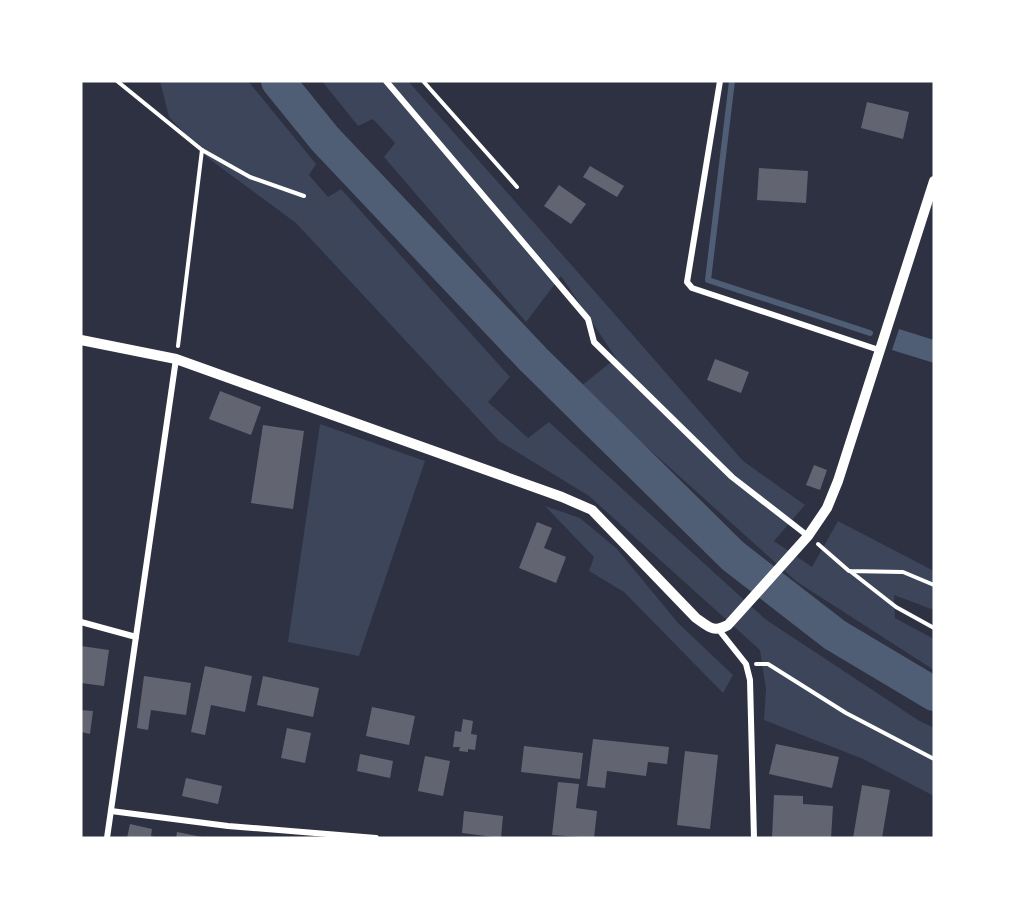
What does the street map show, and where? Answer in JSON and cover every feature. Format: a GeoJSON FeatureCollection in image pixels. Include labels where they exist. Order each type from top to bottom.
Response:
{"type":"FeatureCollection","features":[{"type":"Feature","properties":{"kind":"street"},"geometry":{"type":"LineString","coordinates":[[386,81],[588,319],[594,342],[732,477],[808,536]]}},
{"type":"Feature","properties":{"kind":"street"},"geometry":{"type":"LineString","coordinates":[[720,81],[687,282],[692,288],[879,350]]}},
{"type":"Feature","properties":{"kind":"street"},"geometry":{"type":"LineString","coordinates":[[81,340],[176,359],[562,497],[592,510],[696,618],[710,628],[724,627],[808,536],[827,508],[838,481],[934,181]]}},
{"type":"Feature","properties":{"kind":"street"},"geometry":{"type":"LineString","coordinates":[[107,838],[176,359]]}},
{"type":"Feature","properties":{"kind":"street"},"geometry":{"type":"LineString","coordinates":[[81,622],[136,637]]}},
{"type":"Feature","properties":{"kind":"street"},"geometry":{"type":"LineString","coordinates":[[724,627],[746,664],[750,680],[754,838]]}},
{"type":"Feature","properties":{"kind":"street"},"geometry":{"type":"LineString","coordinates":[[111,811],[228,826],[376,838]]}},
{"type":"Feature","properties":{"kind":"path"},"geometry":{"type":"LineString","coordinates":[[117,81],[202,150],[250,177],[304,196]]}},
{"type":"Feature","properties":{"kind":"path"},"geometry":{"type":"LineString","coordinates":[[423,81],[517,187]]}},
{"type":"Feature","properties":{"kind":"path"},"geometry":{"type":"LineString","coordinates":[[176,359],[202,150]]}},
{"type":"Feature","properties":{"kind":"path"},"geometry":{"type":"LineString","coordinates":[[808,536],[849,571],[896,606],[934,628]]}},
{"type":"Feature","properties":{"kind":"path"},"geometry":{"type":"LineString","coordinates":[[849,571],[903,572],[934,585]]}},
{"type":"Feature","properties":{"kind":"path"},"geometry":{"type":"LineString","coordinates":[[746,664],[768,664],[846,713],[934,759]]}},
{"type":"Feature","properties":{"kind":"shaded area"},"geometry":{"type":"Polygon","coordinates":[[[160,81],[248,81],[316,164],[309,175],[328,197],[341,189],[510,377],[488,402],[528,438],[549,422],[765,619],[918,720],[934,728],[934,796],[863,759],[764,720],[766,689],[760,650],[589,496],[499,441],[296,223],[208,158],[169,117],[160,81]]]}},
{"type":"Feature","properties":{"kind":"shaded area"},"geometry":{"type":"Polygon","coordinates":[[[322,81],[408,81],[743,461],[805,505],[774,541],[812,567],[838,521],[934,571],[934,610],[894,595],[895,618],[934,639],[934,670],[797,582],[580,387],[616,358],[561,276],[526,322],[384,157],[395,143],[373,119],[358,126],[322,81]]]}},
{"type":"Feature","properties":{"kind":"shaded area"},"geometry":{"type":"Polygon","coordinates":[[[899,329],[934,340],[934,363],[892,350],[899,329]]]}},
{"type":"Feature","properties":{"kind":"shaded area"},"geometry":{"type":"Polygon","coordinates":[[[320,424],[425,461],[359,656],[288,642],[320,424]]]}},
{"type":"Feature","properties":{"kind":"shaded area"},"geometry":{"type":"Polygon","coordinates":[[[545,506],[580,518],[617,549],[678,623],[733,675],[723,693],[624,592],[589,571],[594,557],[545,506]]]}},
{"type":"Feature","properties":{"kind":"building"},"geometry":{"type":"Polygon","coordinates":[[[867,102],[909,112],[903,139],[861,128],[867,102]]]}},
{"type":"Feature","properties":{"kind":"building"},"geometry":{"type":"Polygon","coordinates":[[[590,166],[624,186],[617,197],[583,177],[590,166]]]}},
{"type":"Feature","properties":{"kind":"building"},"geometry":{"type":"Polygon","coordinates":[[[759,168],[808,171],[806,203],[757,200],[759,168]]]}},
{"type":"Feature","properties":{"kind":"building"},"geometry":{"type":"Polygon","coordinates":[[[559,185],[586,204],[571,224],[544,206],[559,185]]]}},
{"type":"Feature","properties":{"kind":"building"},"geometry":{"type":"Polygon","coordinates":[[[715,359],[749,372],[741,393],[707,380],[715,359]]]}},
{"type":"Feature","properties":{"kind":"building"},"geometry":{"type":"Polygon","coordinates":[[[220,391],[261,407],[251,435],[209,419],[220,391]]]}},
{"type":"Feature","properties":{"kind":"building"},"geometry":{"type":"Polygon","coordinates":[[[263,425],[304,431],[293,509],[251,503],[263,425]]]}},
{"type":"Feature","properties":{"kind":"building"},"geometry":{"type":"Polygon","coordinates":[[[814,465],[827,470],[820,490],[806,485],[814,465]]]}},
{"type":"Feature","properties":{"kind":"building"},"geometry":{"type":"Polygon","coordinates":[[[537,522],[552,528],[544,548],[566,557],[556,583],[519,568],[537,522]]]}},
{"type":"Feature","properties":{"kind":"building"},"geometry":{"type":"Polygon","coordinates":[[[81,646],[109,650],[104,686],[81,683],[81,646]]]}},
{"type":"Feature","properties":{"kind":"building"},"geometry":{"type":"Polygon","coordinates":[[[205,666],[252,676],[245,712],[211,705],[205,735],[191,732],[205,666]]]}},
{"type":"Feature","properties":{"kind":"building"},"geometry":{"type":"Polygon","coordinates":[[[144,676],[191,683],[186,715],[151,710],[148,730],[137,728],[144,676]]]}},
{"type":"Feature","properties":{"kind":"building"},"geometry":{"type":"Polygon","coordinates":[[[263,676],[319,688],[313,717],[257,705],[263,676]]]}},
{"type":"Feature","properties":{"kind":"building"},"geometry":{"type":"Polygon","coordinates":[[[372,707],[415,716],[409,745],[366,736],[372,707]]]}},
{"type":"Feature","properties":{"kind":"building"},"geometry":{"type":"Polygon","coordinates":[[[81,710],[93,711],[90,734],[81,732],[81,710]]]}},
{"type":"Feature","properties":{"kind":"building"},"geometry":{"type":"Polygon","coordinates":[[[463,719],[473,721],[471,734],[477,735],[475,750],[468,749],[468,752],[459,751],[460,747],[453,747],[455,731],[461,732],[463,719]]]}},
{"type":"Feature","properties":{"kind":"building"},"geometry":{"type":"Polygon","coordinates":[[[287,728],[311,733],[305,763],[281,758],[287,728]]]}},
{"type":"Feature","properties":{"kind":"building"},"geometry":{"type":"Polygon","coordinates":[[[593,739],[669,747],[667,764],[648,762],[646,776],[607,771],[605,788],[587,786],[593,739]]]}},
{"type":"Feature","properties":{"kind":"building"},"geometry":{"type":"Polygon","coordinates":[[[776,744],[839,757],[832,788],[769,774],[776,744]]]}},
{"type":"Feature","properties":{"kind":"building"},"geometry":{"type":"Polygon","coordinates":[[[524,746],[583,753],[580,779],[521,772],[524,746]]]}},
{"type":"Feature","properties":{"kind":"building"},"geometry":{"type":"Polygon","coordinates":[[[685,751],[718,755],[710,829],[677,825],[685,751]]]}},
{"type":"Feature","properties":{"kind":"building"},"geometry":{"type":"Polygon","coordinates":[[[360,754],[393,761],[390,778],[357,771],[360,754]]]}},
{"type":"Feature","properties":{"kind":"building"},"geometry":{"type":"Polygon","coordinates":[[[425,756],[450,761],[443,796],[418,791],[425,756]]]}},
{"type":"Feature","properties":{"kind":"building"},"geometry":{"type":"Polygon","coordinates":[[[186,778],[222,786],[218,804],[182,796],[186,778]]]}},
{"type":"Feature","properties":{"kind":"building"},"geometry":{"type":"Polygon","coordinates":[[[558,782],[579,784],[576,808],[597,811],[594,838],[552,835],[558,782]]]}},
{"type":"Feature","properties":{"kind":"building"},"geometry":{"type":"Polygon","coordinates":[[[862,785],[890,790],[882,838],[853,838],[862,785]]]}},
{"type":"Feature","properties":{"kind":"building"},"geometry":{"type":"Polygon","coordinates":[[[774,795],[803,796],[803,804],[833,806],[831,838],[772,838],[774,795]]]}},
{"type":"Feature","properties":{"kind":"building"},"geometry":{"type":"Polygon","coordinates":[[[464,811],[503,816],[501,838],[462,833],[464,811]]]}},
{"type":"Feature","properties":{"kind":"building"},"geometry":{"type":"Polygon","coordinates":[[[130,824],[152,829],[151,836],[158,838],[127,838],[130,824]]]}},
{"type":"Feature","properties":{"kind":"building"},"geometry":{"type":"Polygon","coordinates":[[[177,832],[202,837],[202,838],[176,838],[177,832]]]}},
{"type":"Feature","properties":{"kind":"waterway"},"geometry":{"type":"LineString","coordinates":[[278,81],[325,139],[533,359],[733,556],[835,635],[934,694]]}},
{"type":"Feature","properties":{"kind":"waterway"},"geometry":{"type":"LineString","coordinates":[[732,81],[708,280],[870,333]]}}]}
